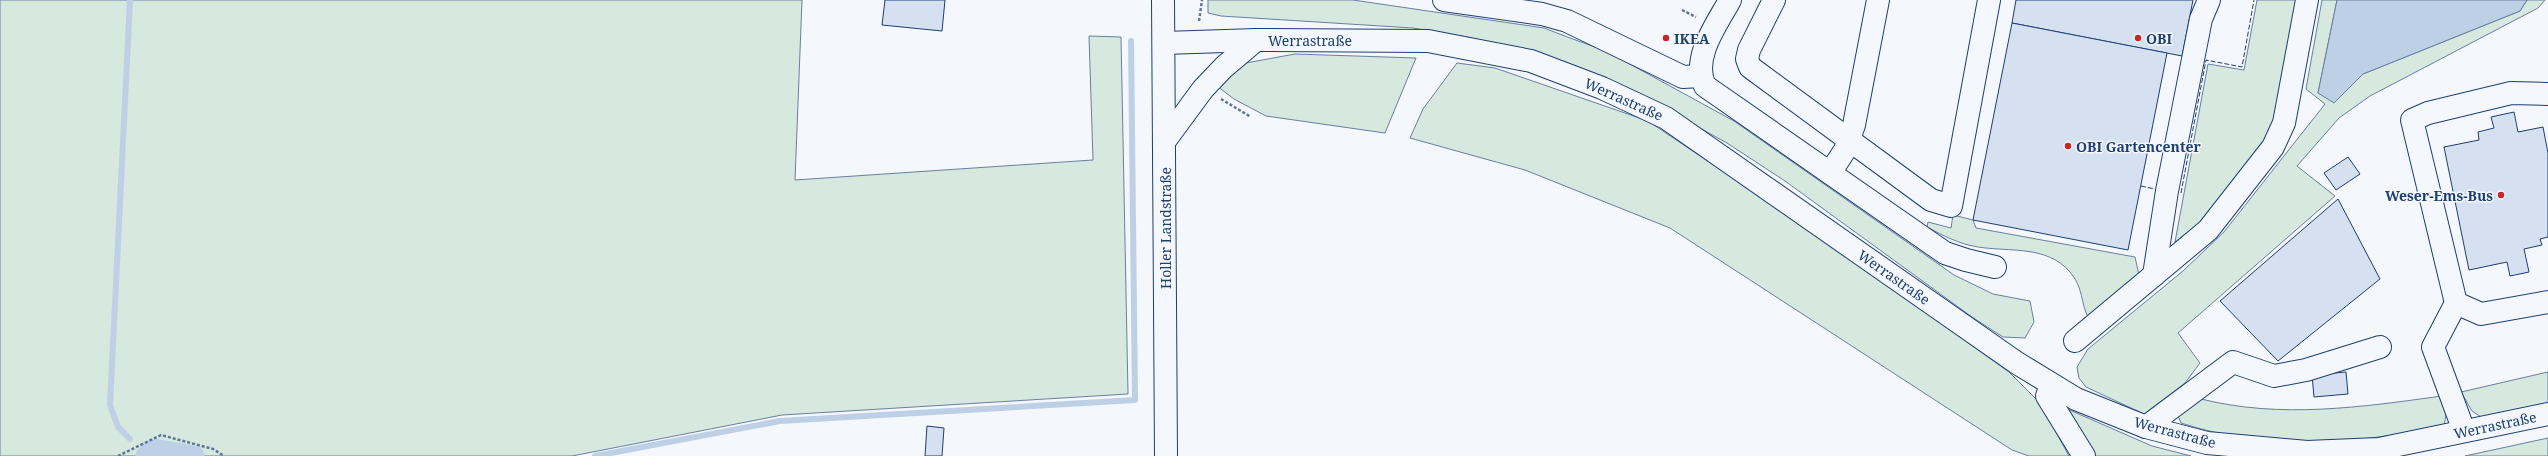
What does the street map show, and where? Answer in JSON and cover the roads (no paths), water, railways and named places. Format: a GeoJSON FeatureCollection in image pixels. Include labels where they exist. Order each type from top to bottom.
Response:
{"type":"FeatureCollection","features":[{"type":"Feature","properties":{"kind":"street","name":"Holler Landstraße"},"geometry":{"type":"LineString","coordinates":[[1163,0],[1166,456]]}},
{"type":"Feature","properties":{"kind":"street"},"geometry":{"type":"LineString","coordinates":[[1444,0],[1542,14],[1567,21],[1683,77],[1700,76]]}},
{"type":"Feature","properties":{"kind":"street"},"geometry":{"type":"LineString","coordinates":[[1730,0],[1703,52],[1700,76],[1705,86],[1945,253],[1966,260],[1995,266]]}},
{"type":"Feature","properties":{"kind":"street"},"geometry":{"type":"LineString","coordinates":[[1774,0],[1749,50],[1747,59],[1750,67],[1931,200],[1951,206],[1989,0]]}},
{"type":"Feature","properties":{"kind":"street"},"geometry":{"type":"LineString","coordinates":[[1830,173],[1846,150],[1854,125],[1878,0]]}},
{"type":"Feature","properties":{"kind":"street"},"geometry":{"type":"LineString","coordinates":[[2154,275],[2167,191],[2190,73],[2201,19],[2209,0]]}},
{"type":"Feature","properties":{"kind":"street"},"geometry":{"type":"LineString","coordinates":[[2075,341],[2208,230],[2280,136],[2284,123],[2307,0]]}},
{"type":"Feature","properties":{"kind":"street","name":"Werrastraße"},"geometry":{"type":"LineString","coordinates":[[1164,142],[1203,88],[1224,67],[1256,40]]}},
{"type":"Feature","properties":{"kind":"street","name":"Werrastraße"},"geometry":{"type":"LineString","coordinates":[[1164,43],[1256,40],[1428,41],[1531,61],[1602,88],[1666,118],[2010,359],[2076,399],[2146,427],[2207,443],[2302,454],[2380,452],[2464,431],[2548,414]]}},
{"type":"Feature","properties":{"kind":"street"},"geometry":{"type":"LineString","coordinates":[[2464,431],[2432,347],[2456,303],[2412,120],[2428,113],[2511,93],[2548,94]]}},
{"type":"Feature","properties":{"kind":"street"},"geometry":{"type":"LineString","coordinates":[[2456,303],[2481,314],[2548,302]]}},
{"type":"Feature","properties":{"kind":"street"},"geometry":{"type":"LineString","coordinates":[[2146,427],[2233,362],[2274,376],[2306,370],[2380,347]]}},
{"type":"Feature","properties":{"kind":"street"},"geometry":{"type":"LineString","coordinates":[[2051,384],[2047,396],[2084,456]]}},
{"type":"Feature","properties":{"kind":"water"},"geometry":{"type":"Polygon","coordinates":[[[2337,0],[2527,0],[2520,11],[2363,74],[2334,103],[2318,93],[2337,0]]]}},
{"type":"Feature","properties":{"kind":"waterway"},"geometry":{"type":"LineString","coordinates":[[130,0],[110,405],[118,427],[130,439]]}},
{"type":"Feature","properties":{"kind":"waterway"},"geometry":{"type":"LineString","coordinates":[[595,456],[780,421],[1135,400],[1131,41]]}},
{"type":"Feature","properties":{"kind":"waterway"},"geometry":{"type":"LineString","coordinates":[[146,456],[154,449],[194,456]]}},
{"type":"Feature","properties":{"kind":"place","name":"IKEA"},"geometry":{"type":"Point","coordinates":[1666,38]}},
{"type":"Feature","properties":{"kind":"place","name":"OBI"},"geometry":{"type":"Point","coordinates":[2138,38]}},
{"type":"Feature","properties":{"kind":"place","name":"OBI Gartencenter"},"geometry":{"type":"Point","coordinates":[2068,146]}},
{"type":"Feature","properties":{"kind":"place","name":"Weser-Ems-Bus"},"geometry":{"type":"Point","coordinates":[2501,195]}}]}
